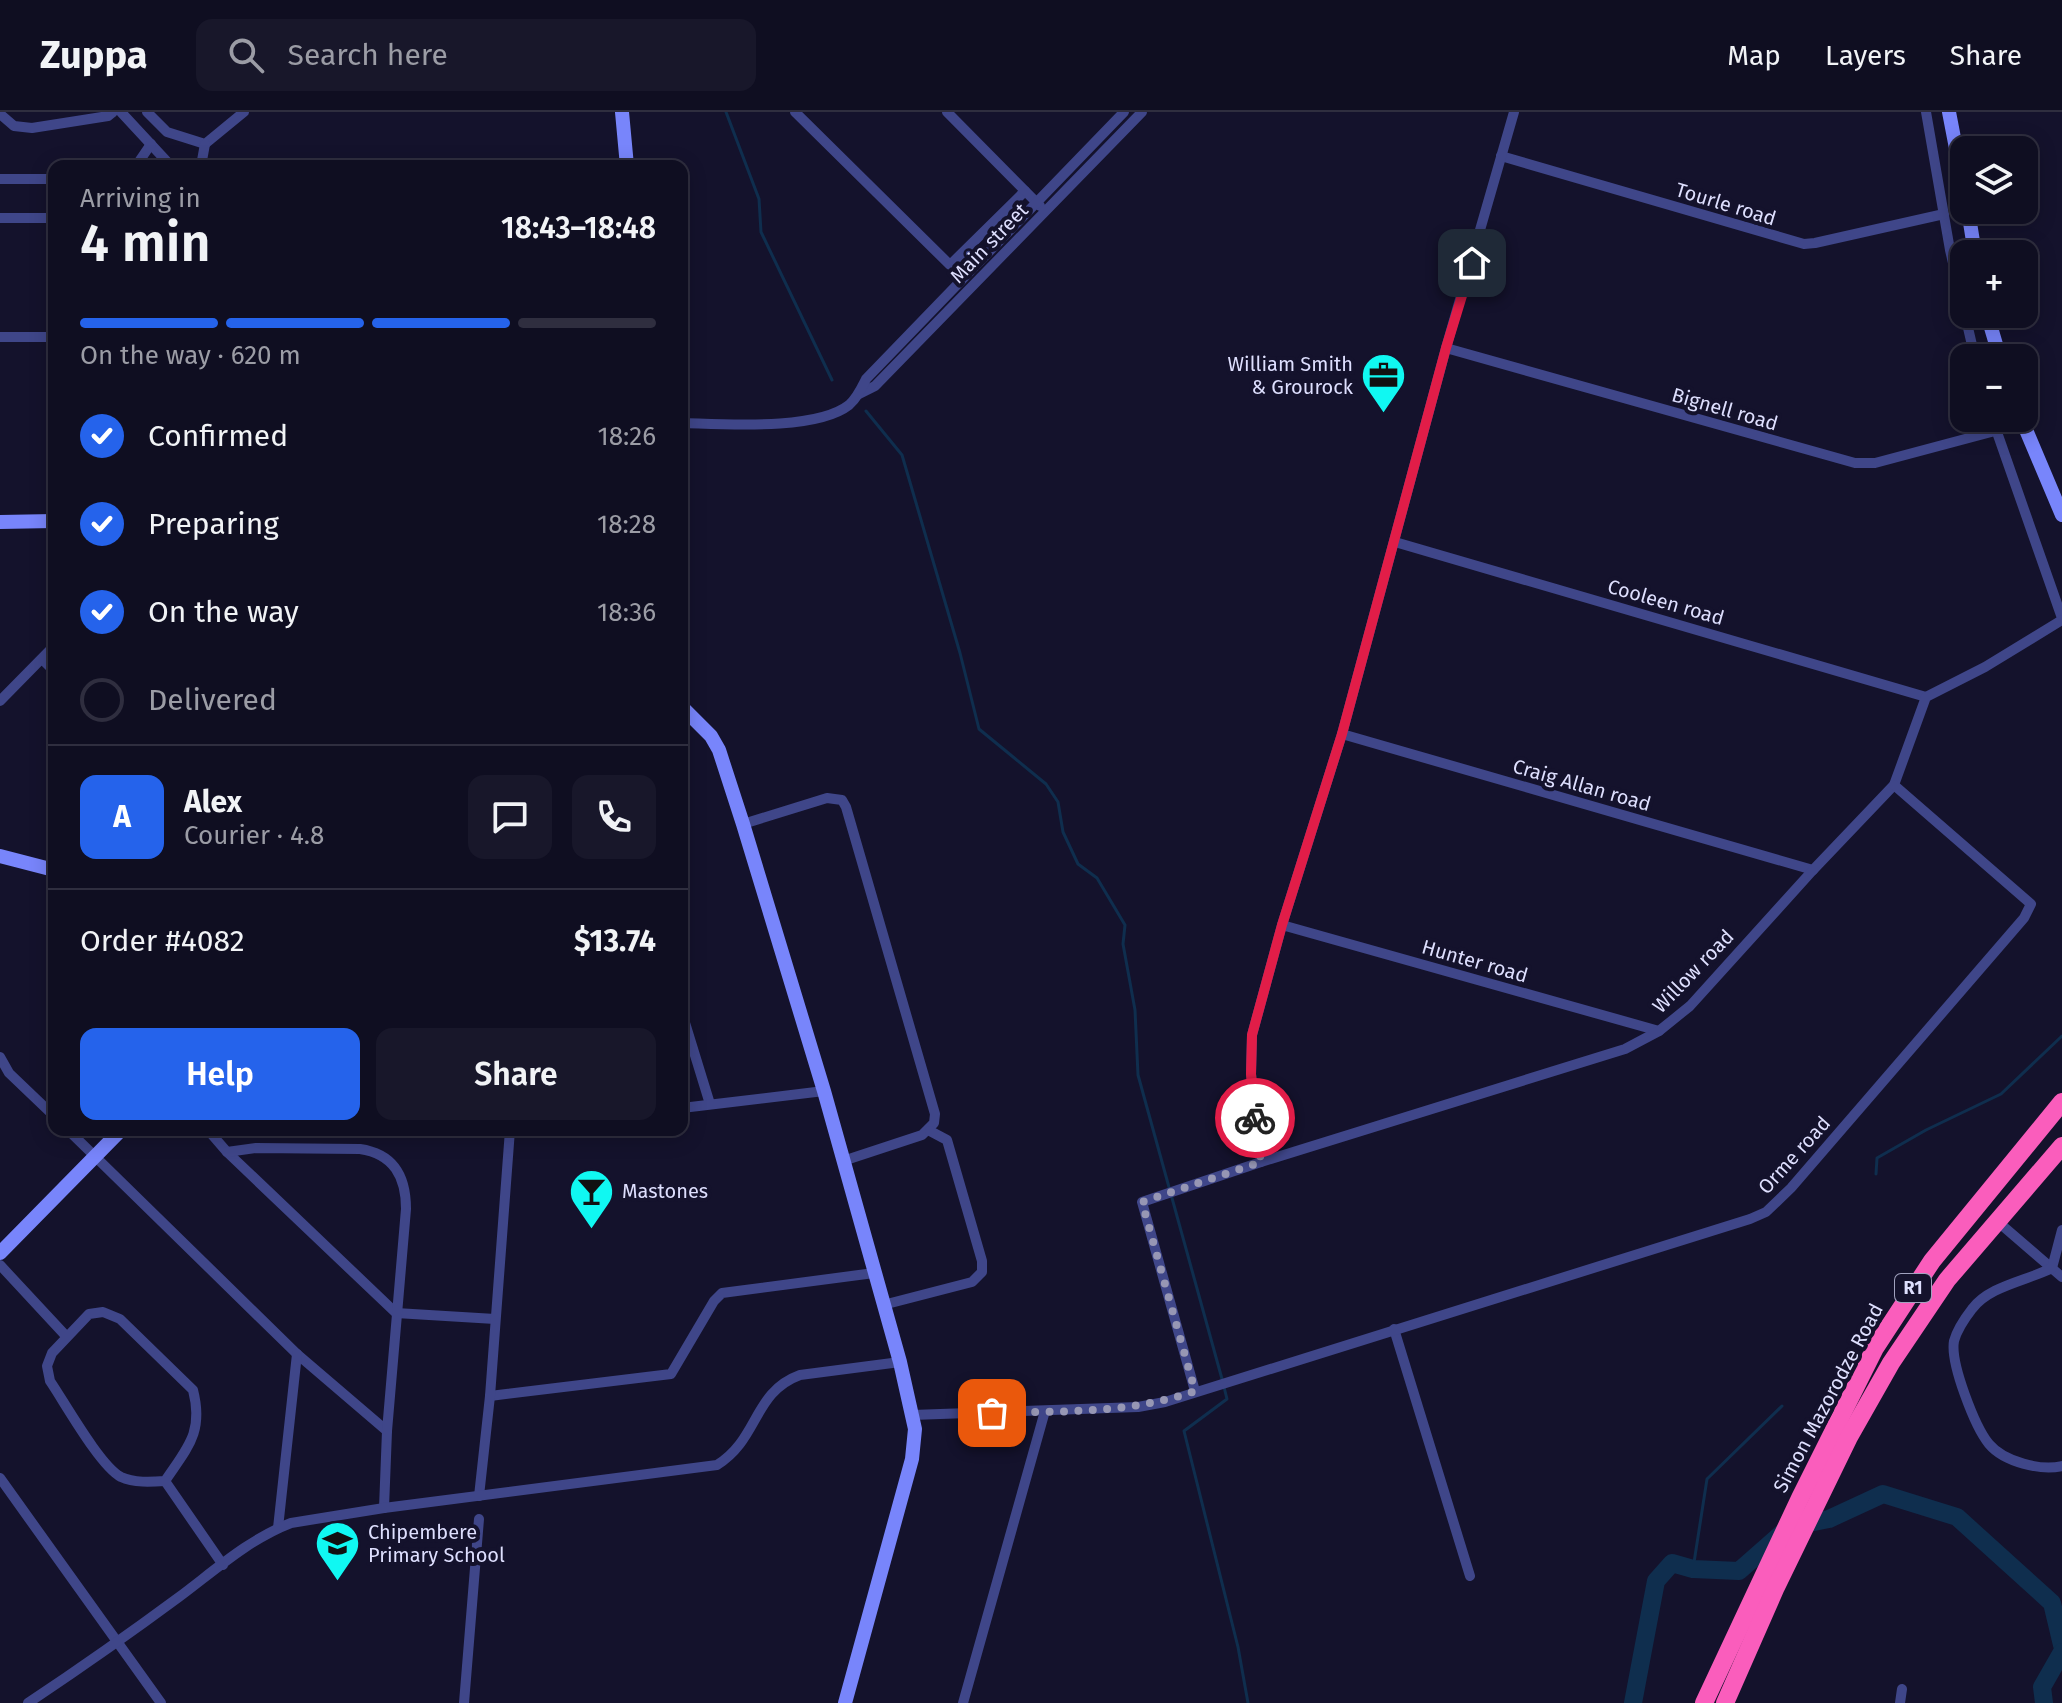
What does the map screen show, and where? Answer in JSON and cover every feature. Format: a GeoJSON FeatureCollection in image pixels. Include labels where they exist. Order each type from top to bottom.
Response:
{"type":"FeatureCollection","features":[{"type":"Feature","properties":{"kind":"highway","name":"Simon Mazorodze Road"},"geometry":{"type":"LineString","coordinates":[[1725,1703],[1800,1498],[1847,1400],[1899,1309],[1968,1214],[2062,1102]]}},
{"type":"Feature","properties":{"kind":"highway","name":"R1"},"geometry":{"type":"LineString","coordinates":[[1997,1221],[2062,1146]]}},
{"type":"Feature","properties":{"kind":"highway","name":"Simon Mazorodze Road"},"geometry":{"type":"LineString","coordinates":[[1704,1703],[1768,1585],[1818,1505],[1865,1405],[1916,1323],[1947,1280],[1997,1221]]}},
{"type":"Feature","properties":{"kind":"street"},"geometry":{"type":"LineString","coordinates":[[0,114],[14,126],[32,128],[108,116],[113,112]]}},
{"type":"Feature","properties":{"kind":"street"},"geometry":{"type":"LineString","coordinates":[[121,112],[166,160]]}},
{"type":"Feature","properties":{"kind":"street"},"geometry":{"type":"LineString","coordinates":[[147,112],[167,132],[205,144]]}},
{"type":"Feature","properties":{"kind":"street"},"geometry":{"type":"LineString","coordinates":[[202,160],[205,144],[244,112]]}},
{"type":"Feature","properties":{"kind":"street"},"geometry":{"type":"LineString","coordinates":[[622,112],[626,160]]}},
{"type":"Feature","properties":{"kind":"street"},"geometry":{"type":"LineString","coordinates":[[795,112],[950,265],[1025,191]]}},
{"type":"Feature","properties":{"kind":"street"},"geometry":{"type":"LineString","coordinates":[[947,112],[1044,211]]}},
{"type":"Feature","properties":{"kind":"street","name":"Main street"},"geometry":{"type":"LineString","coordinates":[[688,423],[774,424],[833,414],[848,406],[859,394],[866,379],[1124,112]]}},
{"type":"Feature","properties":{"kind":"street","name":"Main street"},"geometry":{"type":"LineString","coordinates":[[859,394],[875,386],[1142,112]]}},
{"type":"Feature","properties":{"kind":"street"},"geometry":{"type":"LineString","coordinates":[[1261,1162],[1253,1099],[1252,1035],[1282,925],[1342,734],[1446,348],[1514,112]]}},
{"type":"Feature","properties":{"kind":"street"},"geometry":{"type":"LineString","coordinates":[[1926,112],[1972,344]]}},
{"type":"Feature","properties":{"kind":"street"},"geometry":{"type":"LineString","coordinates":[[1949,112],[1954,136]]}},
{"type":"Feature","properties":{"kind":"street"},"geometry":{"type":"LineString","coordinates":[[140,160],[151,144]]}},
{"type":"Feature","properties":{"kind":"street","name":"Tourle road"},"geometry":{"type":"LineString","coordinates":[[1501,156],[1804,244],[1944,214]]}},
{"type":"Feature","properties":{"kind":"street"},"geometry":{"type":"LineString","coordinates":[[0,179],[48,179]]}},
{"type":"Feature","properties":{"kind":"street"},"geometry":{"type":"LineString","coordinates":[[0,218],[48,218]]}},
{"type":"Feature","properties":{"kind":"street"},"geometry":{"type":"LineString","coordinates":[[0,337],[48,337]]}},
{"type":"Feature","properties":{"kind":"street","name":"Bignell road"},"geometry":{"type":"LineString","coordinates":[[1446,348],[1855,463],[1875,463],[1991,432]]}},
{"type":"Feature","properties":{"kind":"street"},"geometry":{"type":"LineString","coordinates":[[1926,697],[1985,667],[2062,619],[1995,432]]}},
{"type":"Feature","properties":{"kind":"street"},"geometry":{"type":"LineString","coordinates":[[2027,432],[2062,515]]}},
{"type":"Feature","properties":{"kind":"street"},"geometry":{"type":"LineString","coordinates":[[0,522],[48,521]]}},
{"type":"Feature","properties":{"kind":"street","name":"Cooleen road"},"geometry":{"type":"LineString","coordinates":[[1395,542],[1926,697]]}},
{"type":"Feature","properties":{"kind":"street"},"geometry":{"type":"LineString","coordinates":[[0,701],[48,652]]}},
{"type":"Feature","properties":{"kind":"street"},"geometry":{"type":"LineString","coordinates":[[42,659],[48,665]]}},
{"type":"Feature","properties":{"kind":"street","name":"Willow road"},"geometry":{"type":"LineString","coordinates":[[1195,1391],[1142,1202],[1625,1049],[1659,1031],[1690,1006],[1894,785],[1926,697]]}},
{"type":"Feature","properties":{"kind":"street"},"geometry":{"type":"LineString","coordinates":[[688,713],[711,736],[719,750],[743,824],[824,1091],[912,1415],[915,1441],[912,1459],[845,1703]]}},
{"type":"Feature","properties":{"kind":"street","name":"Craig Allan road"},"geometry":{"type":"LineString","coordinates":[[1342,734],[1813,870]]}},
{"type":"Feature","properties":{"kind":"street","name":"Orme road"},"geometry":{"type":"LineString","coordinates":[[1195,1391],[1750,1219],[1778,1203],[2024,918],[2031,904],[1894,785]]}},
{"type":"Feature","properties":{"kind":"street"},"geometry":{"type":"LineString","coordinates":[[743,824],[827,798],[842,800],[846,807],[933,1106],[934,1123],[930,1131],[843,1161]]}},
{"type":"Feature","properties":{"kind":"street"},"geometry":{"type":"LineString","coordinates":[[0,856],[48,868]]}},
{"type":"Feature","properties":{"kind":"street","name":"Hunter road"},"geometry":{"type":"LineString","coordinates":[[1282,925],[1659,1031]]}},
{"type":"Feature","properties":{"kind":"street"},"geometry":{"type":"LineString","coordinates":[[688,1032],[710,1104]]}},
{"type":"Feature","properties":{"kind":"street"},"geometry":{"type":"LineString","coordinates":[[0,1057],[9,1073],[48,1110]]}},
{"type":"Feature","properties":{"kind":"street"},"geometry":{"type":"LineString","coordinates":[[688,1107],[824,1091]]}},
{"type":"Feature","properties":{"kind":"street"},"geometry":{"type":"LineString","coordinates":[[883,1305],[972,1282],[982,1272],[982,1261],[947,1140],[930,1131]]}},
{"type":"Feature","properties":{"kind":"street"},"geometry":{"type":"LineString","coordinates":[[74,1136],[297,1354],[387,1431]]}},
{"type":"Feature","properties":{"kind":"street"},"geometry":{"type":"LineString","coordinates":[[2,1248],[115,1136]]}},
{"type":"Feature","properties":{"kind":"street"},"geometry":{"type":"LineString","coordinates":[[213,1136],[396,1313],[495,1319]]}},
{"type":"Feature","properties":{"kind":"street"},"geometry":{"type":"LineString","coordinates":[[479,1496],[490,1396],[510,1136]]}},
{"type":"Feature","properties":{"kind":"street"},"geometry":{"type":"LineString","coordinates":[[227,1152],[256,1148],[360,1149],[387,1158],[400,1171],[406,1193],[384,1508]]}},
{"type":"Feature","properties":{"kind":"street"},"geometry":{"type":"LineString","coordinates":[[1997,1221],[2062,1277]]}},
{"type":"Feature","properties":{"kind":"street"},"geometry":{"type":"LineString","coordinates":[[2052,1268],[2062,1230]]}},
{"type":"Feature","properties":{"kind":"street"},"geometry":{"type":"LineString","coordinates":[[0,1265],[66,1336]]}},
{"type":"Feature","properties":{"kind":"street"},"geometry":{"type":"LineString","coordinates":[[2052,1268],[1983,1297],[1958,1331],[1954,1352],[1958,1377],[1992,1447],[2035,1468],[2062,1466]]}},
{"type":"Feature","properties":{"kind":"street"},"geometry":{"type":"LineString","coordinates":[[490,1396],[671,1374],[714,1301],[722,1293],[874,1273]]}},
{"type":"Feature","properties":{"kind":"street"},"geometry":{"type":"LineString","coordinates":[[103,1312],[120,1319],[193,1390],[196,1403],[195,1436],[165,1481],[150,1483],[119,1476],[97,1451],[50,1381],[47,1366],[52,1353],[66,1336],[89,1314],[103,1312]]}},
{"type":"Feature","properties":{"kind":"street"},"geometry":{"type":"LineString","coordinates":[[1394,1329],[1470,1576]]}},
{"type":"Feature","properties":{"kind":"street"},"geometry":{"type":"LineString","coordinates":[[278,1528],[297,1354]]}},
{"type":"Feature","properties":{"kind":"street"},"geometry":{"type":"LineString","coordinates":[[28,1703],[120,1642],[253,1542],[278,1528],[291,1523],[384,1508],[717,1465],[741,1446],[770,1394],[788,1379],[900,1362]]}},
{"type":"Feature","properties":{"kind":"street"},"geometry":{"type":"LineString","coordinates":[[912,1415],[1138,1407],[1165,1402],[1195,1391]]}},
{"type":"Feature","properties":{"kind":"street"},"geometry":{"type":"LineString","coordinates":[[963,1703],[1045,1411]]}},
{"type":"Feature","properties":{"kind":"street"},"geometry":{"type":"LineString","coordinates":[[0,1478],[161,1703]]}},
{"type":"Feature","properties":{"kind":"street"},"geometry":{"type":"LineString","coordinates":[[165,1481],[223,1565]]}},
{"type":"Feature","properties":{"kind":"street"},"geometry":{"type":"LineString","coordinates":[[464,1703],[479,1519]]}},
{"type":"Feature","properties":{"kind":"street"},"geometry":{"type":"LineString","coordinates":[[1900,1703],[1902,1689]]}},
{"type":"Feature","properties":{"kind":"waterway"},"geometry":{"type":"LineString","coordinates":[[726,112],[759,199],[761,232],[832,380]]}},
{"type":"Feature","properties":{"kind":"waterway"},"geometry":{"type":"LineString","coordinates":[[866,411],[902,455],[979,729],[1046,784],[1058,802],[1063,832],[1078,864],[1097,878],[1125,925],[1123,944],[1135,1010],[1138,1075],[1222,1379]]}},
{"type":"Feature","properties":{"kind":"waterway"},"geometry":{"type":"LineString","coordinates":[[1876,1174],[1877,1158],[1926,1130],[2001,1094],[2062,1036]]}},
{"type":"Feature","properties":{"kind":"waterway"},"geometry":{"type":"LineString","coordinates":[[1224,1387],[1227,1399],[1184,1431],[1238,1647],[1248,1703]]}},
{"type":"Feature","properties":{"kind":"waterway"},"geometry":{"type":"LineString","coordinates":[[1693,1569],[1707,1479],[1782,1406]]}},
{"type":"Feature","properties":{"kind":"waterway"},"geometry":{"type":"LineString","coordinates":[[1633,1703],[1656,1581],[1672,1563],[1693,1569],[1739,1571],[1789,1527],[1829,1519],[1883,1494],[1957,1517],[2052,1603],[2062,1645]]}},
{"type":"Feature","properties":{"kind":"waterway"},"geometry":{"type":"LineString","coordinates":[[2044,1703],[2042,1687],[2062,1652]]}},
{"type":"Feature","properties":{"kind":"way so far"},"geometry":{"type":"LineString","coordinates":[[992,1413],[1138,1407],[1165,1402],[1195,1391],[1142,1202],[1261,1162],[1255,1118]]}},
{"type":"Feature","properties":{"kind":"place","name":"William Smith & Grourock"},"geometry":{"type":"Point","coordinates":[1384,415]}},
{"type":"Feature","properties":{"kind":"place","name":"Mastones"},"geometry":{"type":"Point","coordinates":[591,1230]}},
{"type":"Feature","properties":{"kind":"place","name":"Chipembere Primary School"},"geometry":{"type":"Point","coordinates":[337,1582]}},
{"type":"Feature","properties":{"kind":"route"},"geometry":{"type":"LineString","coordinates":[[1255,1118],[1250,1053],[1252,1035],[1282,925],[1342,734],[1446,348],[1472,263]]}}]}
